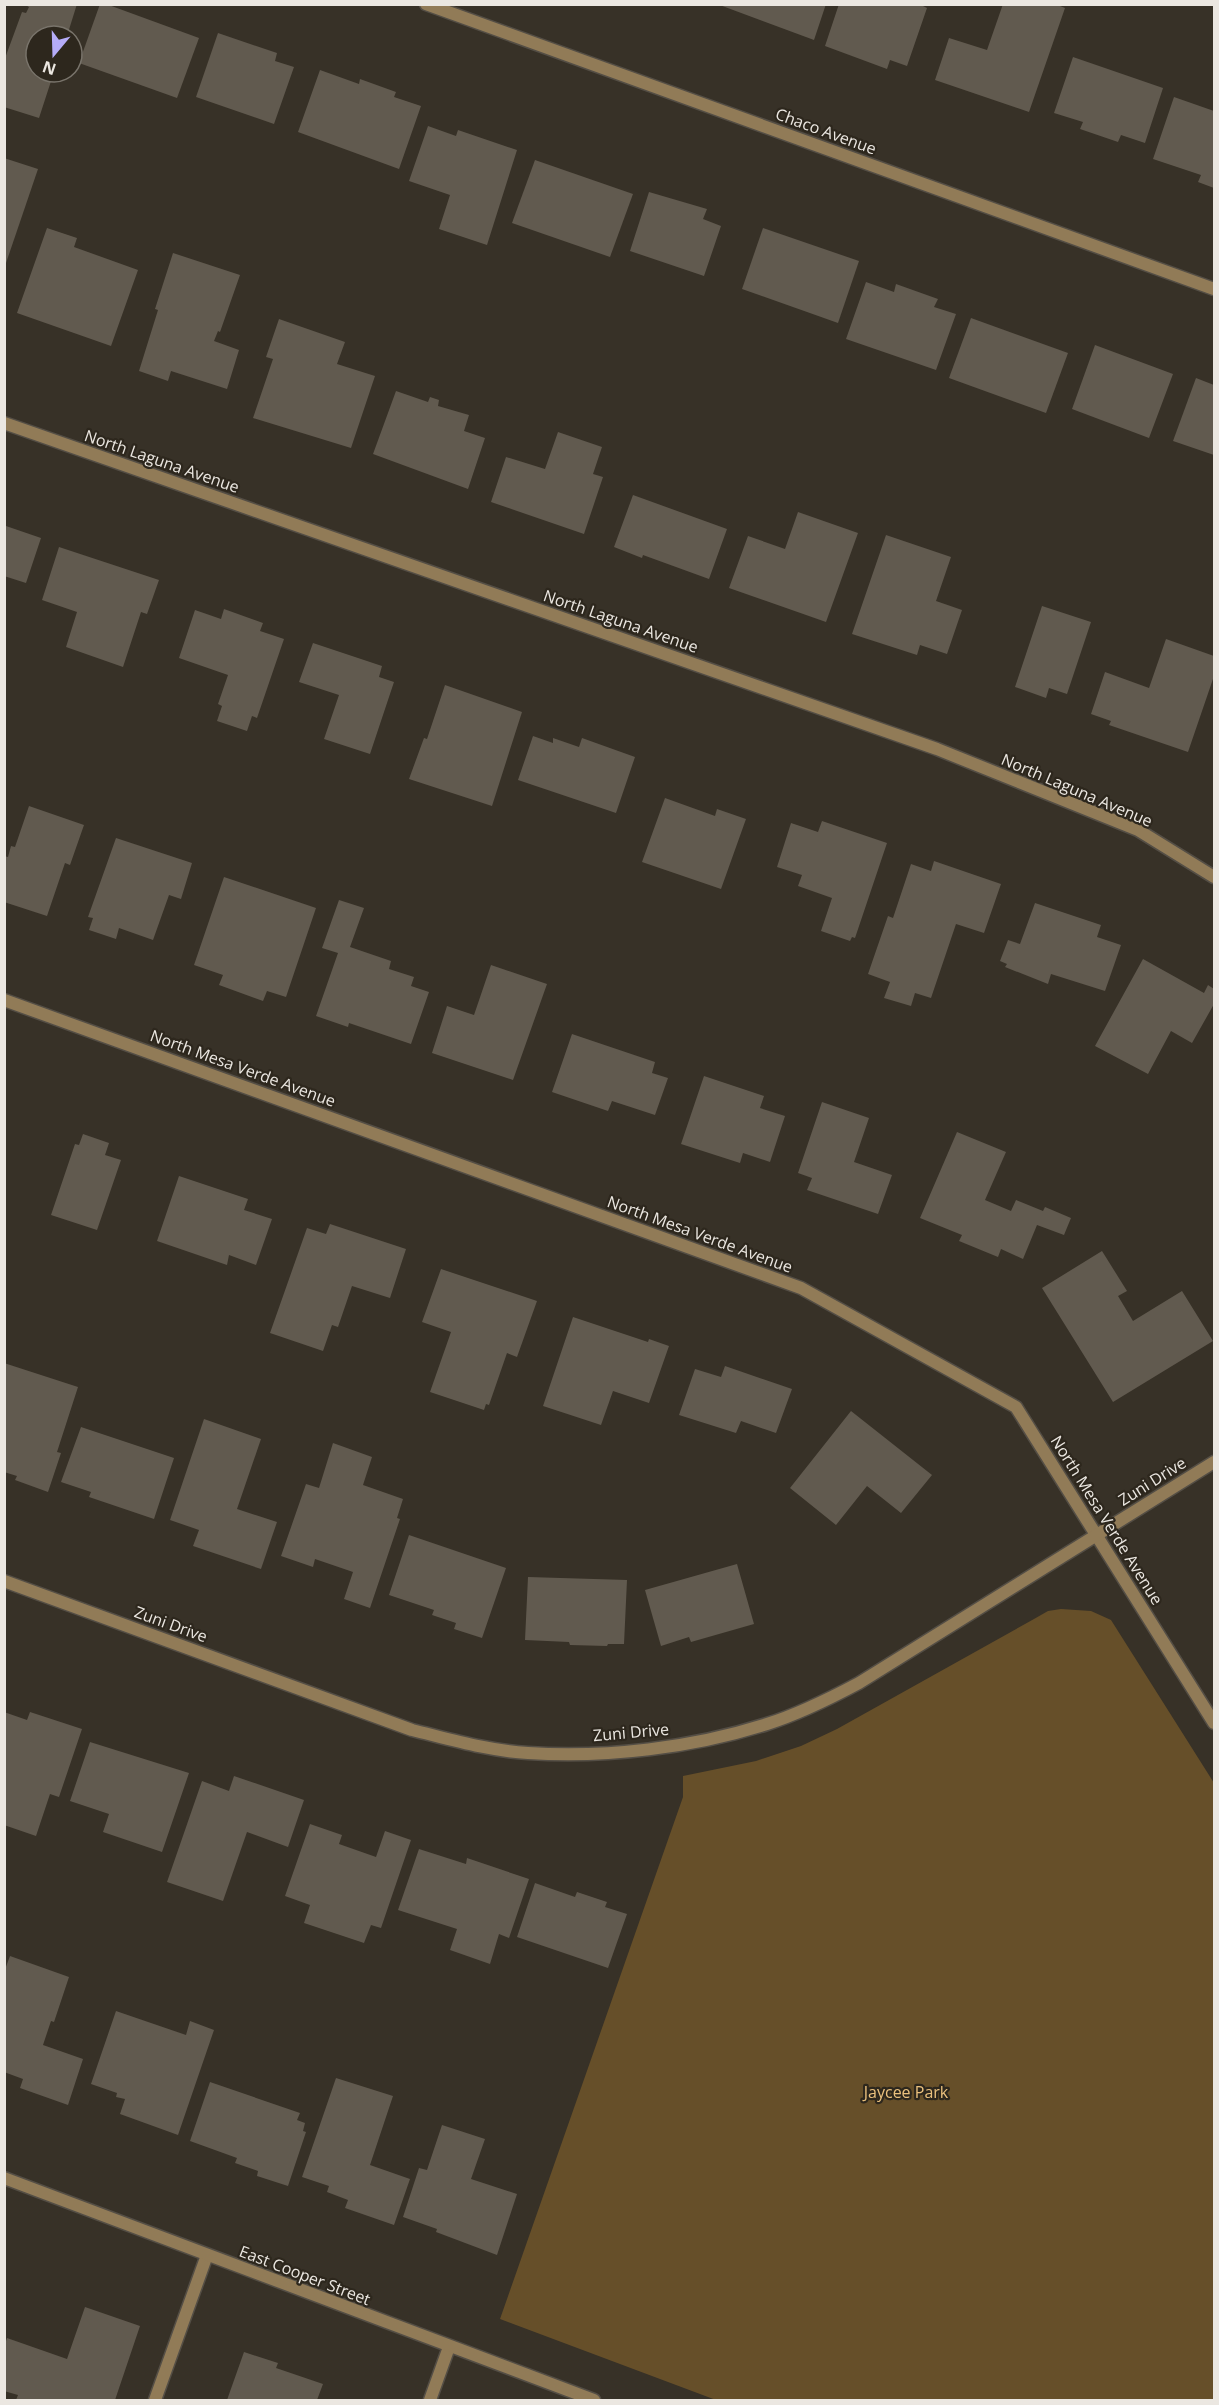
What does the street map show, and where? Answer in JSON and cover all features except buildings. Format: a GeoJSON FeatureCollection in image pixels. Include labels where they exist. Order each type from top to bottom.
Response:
{"type":"FeatureCollection","features":[{"type":"Feature","properties":{"kind":"street","name":"Chaco Avenue"},"geometry":{"type":"LineString","coordinates":[[426,4],[1215,289]]}},
{"type":"Feature","properties":{"kind":"street","name":"North Laguna Avenue"},"geometry":{"type":"LineString","coordinates":[[4,423],[937,749],[1138,830],[1215,877]]}},
{"type":"Feature","properties":{"kind":"street","name":"North Mesa Verde Avenue"},"geometry":{"type":"LineString","coordinates":[[4,1000],[801,1288],[1017,1407],[1215,1723]]}},
{"type":"Feature","properties":{"kind":"street","name":"Zuni Drive"},"geometry":{"type":"LineString","coordinates":[[4,1581],[412,1730],[466,1743],[527,1753],[586,1753],[676,1745],[767,1724],[813,1707],[859,1683],[1215,1462]]}},
{"type":"Feature","properties":{"kind":"street","name":"East Cooper Street"},"geometry":{"type":"LineString","coordinates":[[4,2178],[594,2400]]}},
{"type":"Feature","properties":{"kind":"street"},"geometry":{"type":"LineString","coordinates":[[155,2400],[207,2255]]}},
{"type":"Feature","properties":{"kind":"street"},"geometry":{"type":"LineString","coordinates":[[430,2400],[449,2347]]}},
{"type":"Feature","properties":{"kind":"green space","name":"Jaycee Park"},"geometry":{"type":"Polygon","coordinates":[[[1061,1609],[1091,1611],[1111,1620],[1214,1783],[1214,2400],[716,2400],[500,2319],[683,1797],[683,1776],[756,1761],[801,1746],[837,1729],[1048,1611],[1061,1609]]]}}]}
